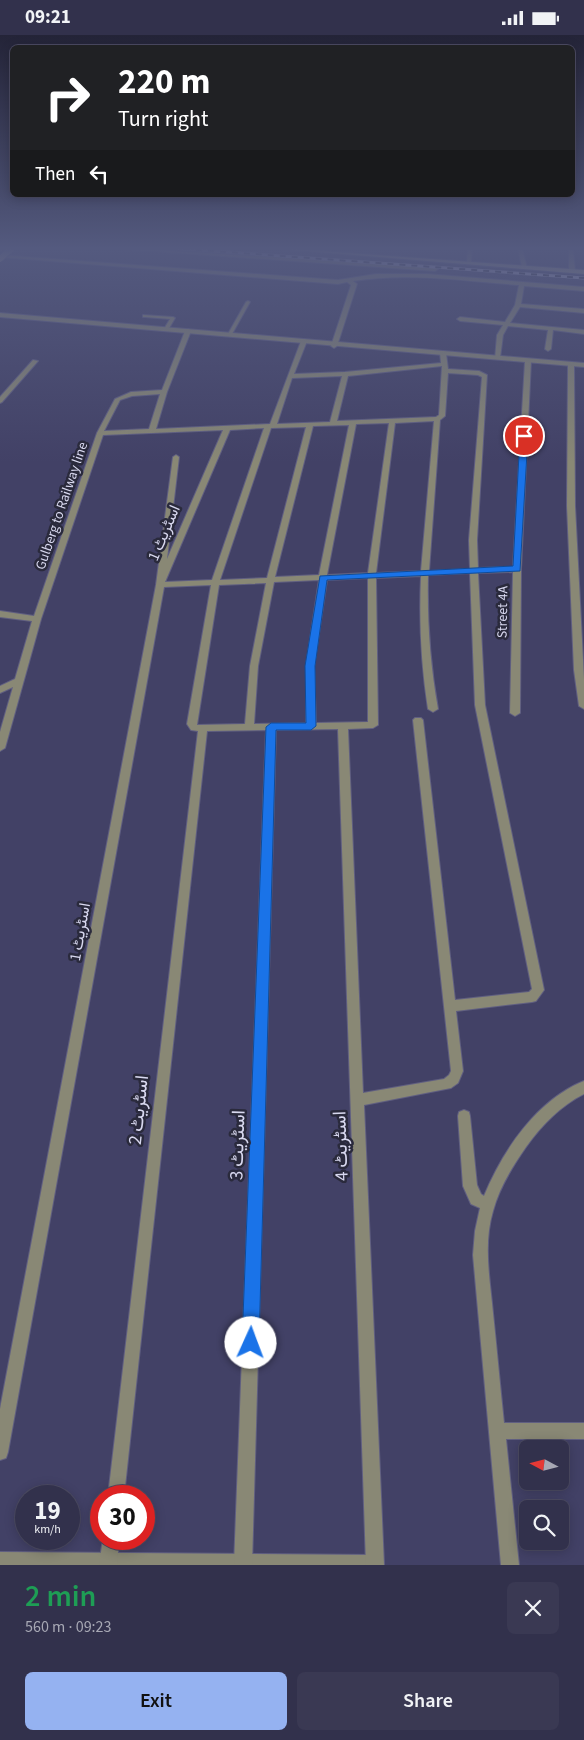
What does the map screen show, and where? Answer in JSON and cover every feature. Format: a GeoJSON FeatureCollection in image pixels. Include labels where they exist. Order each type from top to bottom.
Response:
{"type":"FeatureCollection","features":[{"type":"Feature","properties":{"kind":"street"},"geometry":{"type":"LineString","coordinates":[[52,319],[303,342]]}},
{"type":"Feature","properties":{"kind":"street"},"geometry":{"type":"LineString","coordinates":[[334,344],[342,319]]}},
{"type":"Feature","properties":{"kind":"street"},"geometry":{"type":"LineString","coordinates":[[465,319],[584,332]]}},
{"type":"Feature","properties":{"kind":"street"},"geometry":{"type":"LineString","coordinates":[[497,358],[500,335],[509,319]]}},
{"type":"Feature","properties":{"kind":"street"},"geometry":{"type":"LineString","coordinates":[[0,321],[334,344],[584,365]]}},
{"type":"Feature","properties":{"kind":"street"},"geometry":{"type":"LineString","coordinates":[[548,349],[551,328]]}},
{"type":"Feature","properties":{"kind":"street"},"geometry":{"type":"LineString","coordinates":[[152,431],[187,333]]}},
{"type":"Feature","properties":{"kind":"street"},"geometry":{"type":"LineString","coordinates":[[303,342],[215,582],[192,725],[194,728],[373,725],[372,575],[392,422]]}},
{"type":"Feature","properties":{"kind":"street"},"geometry":{"type":"LineString","coordinates":[[433,709],[426,677],[425,573],[437,419],[442,416],[445,368],[443,353]]}},
{"type":"Feature","properties":{"kind":"street"},"geometry":{"type":"LineString","coordinates":[[0,401],[35,361]]}},
{"type":"Feature","properties":{"kind":"street","name":"Street 4A"},"geometry":{"type":"LineString","coordinates":[[515,713],[517,569],[528,361]]}},
{"type":"Feature","properties":{"kind":"street"},"geometry":{"type":"LineString","coordinates":[[571,364],[570,506],[584,707]]}},
{"type":"Feature","properties":{"kind":"street"},"geometry":{"type":"LineString","coordinates":[[290,376],[445,368],[479,373],[485,376],[473,540],[480,705],[538,990],[532,997],[450,1006]]}},
{"type":"Feature","properties":{"kind":"street"},"geometry":{"type":"LineString","coordinates":[[333,424],[345,374]]}},
{"type":"Feature","properties":{"kind":"street"},"geometry":{"type":"LineString","coordinates":[[100,433],[118,399],[131,394],[164,393]]}},
{"type":"Feature","properties":{"kind":"street","name":"Gulberg to Railway line"},"geometry":{"type":"LineString","coordinates":[[0,748],[37,619],[100,433],[437,419]]}},
{"type":"Feature","properties":{"kind":"street"},"geometry":{"type":"LineString","coordinates":[[311,726],[310,666],[323,577],[353,423]]}},
{"type":"Feature","properties":{"kind":"street"},"geometry":{"type":"LineString","coordinates":[[249,727],[254,667],[270,580],[310,425]]}},
{"type":"Feature","properties":{"kind":"street","name":"اسٹریٹ 1"},"geometry":{"type":"LineString","coordinates":[[0,1452],[160,585],[227,428]]}},
{"type":"Feature","properties":{"kind":"street"},"geometry":{"type":"LineString","coordinates":[[176,457],[160,585],[517,569]]}},
{"type":"Feature","properties":{"kind":"street"},"geometry":{"type":"LineString","coordinates":[[0,614],[37,619]]}},
{"type":"Feature","properties":{"kind":"street"},"geometry":{"type":"LineString","coordinates":[[0,690],[20,680]]}},
{"type":"Feature","properties":{"kind":"street"},"geometry":{"type":"LineString","coordinates":[[358,1100],[447,1084],[454,1079],[457,1071],[418,719]]}},
{"type":"Feature","properties":{"kind":"street","name":"اسٹریٹ 4"},"geometry":{"type":"LineString","coordinates":[[344,726],[375,1564]]}},
{"type":"Feature","properties":{"kind":"street","name":"اسٹریٹ 3"},"geometry":{"type":"LineString","coordinates":[[244,1563],[271,727]]}},
{"type":"Feature","properties":{"kind":"street","name":"اسٹریٹ 2"},"geometry":{"type":"LineString","coordinates":[[117,1485],[203,728]]}},
{"type":"Feature","properties":{"kind":"street"},"geometry":{"type":"LineString","coordinates":[[510,1565],[480,1255],[481,1230],[488,1205],[516,1150],[540,1120],[567,1095],[584,1087]]}},
{"type":"Feature","properties":{"kind":"street"},"geometry":{"type":"LineString","coordinates":[[464,1116],[470,1186],[476,1199],[488,1205]]}},
{"type":"Feature","properties":{"kind":"street"},"geometry":{"type":"LineString","coordinates":[[496,1431],[584,1431]]}},
{"type":"Feature","properties":{"kind":"street"},"geometry":{"type":"LineString","coordinates":[[109,1563],[111,1550]]}},
{"type":"Feature","properties":{"kind":"lane"},"geometry":{"type":"LineString","coordinates":[[166,329],[172,319]]}},
{"type":"Feature","properties":{"kind":"lane"},"geometry":{"type":"LineString","coordinates":[[230,334],[238,319]]}},
{"type":"Feature","properties":{"kind":"lane"},"geometry":{"type":"LineString","coordinates":[[0,1559],[109,1563],[375,1564]]}},
{"type":"Feature","properties":{"kind":"route"},"geometry":{"type":"LineString","coordinates":[[251,1343],[271,727],[311,726],[310,666],[323,577],[517,569],[524,436]]}}]}
